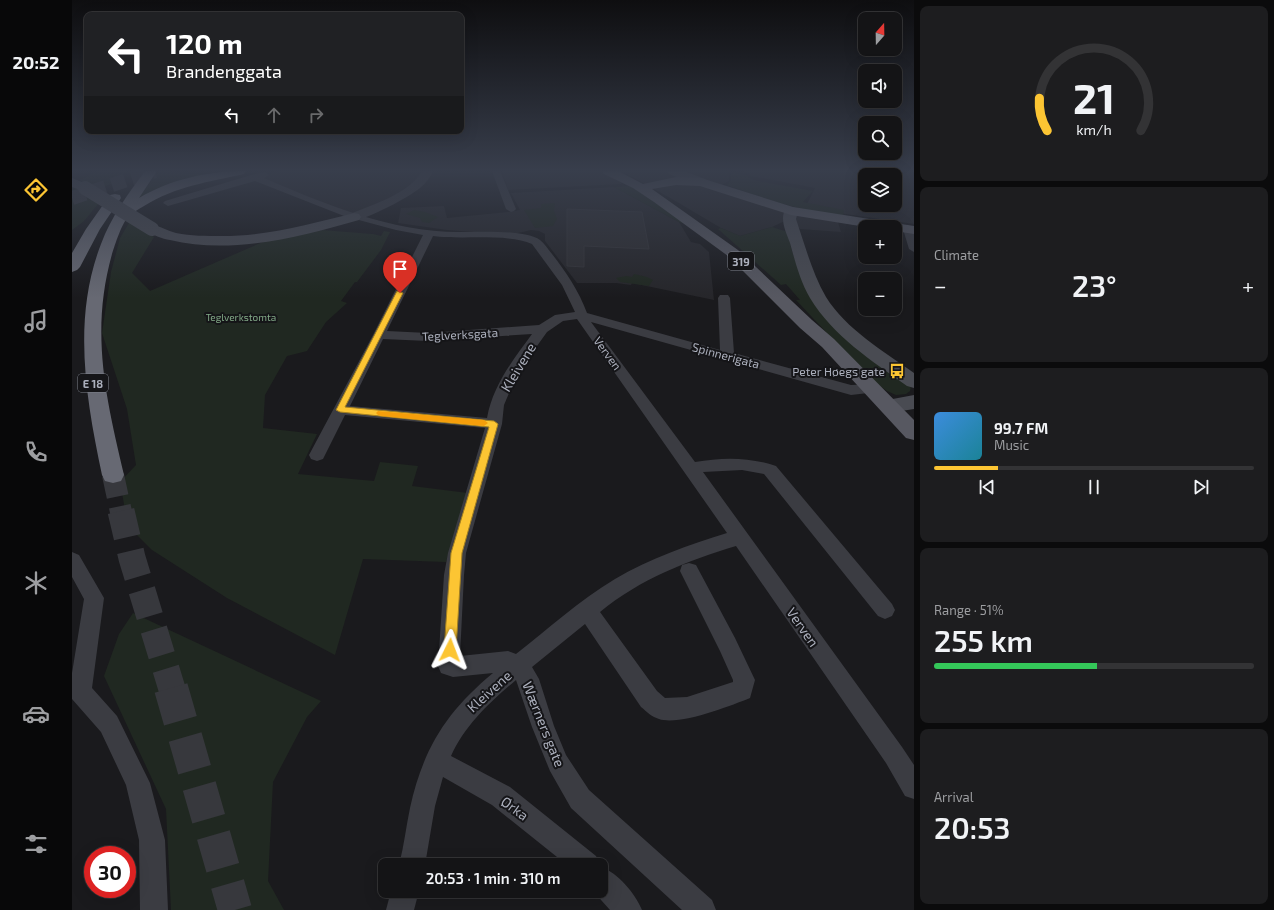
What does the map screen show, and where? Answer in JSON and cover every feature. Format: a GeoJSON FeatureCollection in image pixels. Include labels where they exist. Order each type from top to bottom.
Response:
{"type":"FeatureCollection","features":[{"type":"Feature","properties":{"kind":"highway"},"geometry":{"type":"LineString","coordinates":[[72,267],[103,213]]}},
{"type":"Feature","properties":{"kind":"highway","name":"E 18"},"geometry":{"type":"LineString","coordinates":[[113,475],[97,408],[88,334],[92,288],[96,270],[105,244],[120,213]]}},
{"type":"Feature","properties":{"kind":"highway"},"geometry":{"type":"LineString","coordinates":[[118,216],[122,213]]}},
{"type":"Feature","properties":{"kind":"main road"},"geometry":{"type":"LineString","coordinates":[[127,213],[152,229],[172,238],[180,240],[215,242],[303,230],[354,217]]}},
{"type":"Feature","properties":{"kind":"main road","name":"319"},"geometry":{"type":"LineString","coordinates":[[680,213],[733,253],[806,324],[828,343]]}},
{"type":"Feature","properties":{"kind":"main road","name":"319"},"geometry":{"type":"LineString","coordinates":[[692,213],[731,243],[769,277],[790,298],[828,343],[914,433]]}},
{"type":"Feature","properties":{"kind":"main road"},"geometry":{"type":"LineString","coordinates":[[795,213],[789,219],[819,298],[832,315],[854,336],[914,382]]}},
{"type":"Feature","properties":{"kind":"main road"},"geometry":{"type":"LineString","coordinates":[[799,213],[858,222]]}},
{"type":"Feature","properties":{"kind":"main road"},"geometry":{"type":"LineString","coordinates":[[889,406],[914,402]]}},
{"type":"Feature","properties":{"kind":"street"},"geometry":{"type":"LineString","coordinates":[[317,455],[379,335],[429,233],[372,222],[344,213]]}},
{"type":"Feature","properties":{"kind":"street"},"geometry":{"type":"LineString","coordinates":[[354,217],[361,213]]}},
{"type":"Feature","properties":{"kind":"street"},"geometry":{"type":"LineString","coordinates":[[902,228],[914,249]]}},
{"type":"Feature","properties":{"kind":"street","name":"Verven"},"geometry":{"type":"LineString","coordinates":[[429,233],[520,237],[537,243],[574,296],[580,315],[740,537],[894,755],[914,787]]}},
{"type":"Feature","properties":{"kind":"street"},"geometry":{"type":"LineString","coordinates":[[724,298],[727,355]]}},
{"type":"Feature","properties":{"kind":"street","name":"Kleivene"},"geometry":{"type":"LineString","coordinates":[[413,858],[428,785],[439,755],[465,713],[499,680],[518,665],[508,661],[453,667],[449,666],[456,553],[494,424],[502,388],[542,328],[559,318],[580,315]]}},
{"type":"Feature","properties":{"kind":"street","name":"Spinnerigata"},"geometry":{"type":"LineString","coordinates":[[580,315],[851,390],[872,389]]}},
{"type":"Feature","properties":{"kind":"street","name":"Teglverksgata"},"geometry":{"type":"LineString","coordinates":[[379,335],[428,337],[474,335],[542,328]]}},
{"type":"Feature","properties":{"kind":"street"},"geometry":{"type":"LineString","coordinates":[[340,410],[494,424]]}},
{"type":"Feature","properties":{"kind":"street"},"geometry":{"type":"LineString","coordinates":[[691,468],[711,465],[760,466],[770,470],[886,610]]}},
{"type":"Feature","properties":{"kind":"street"},"geometry":{"type":"LineString","coordinates":[[518,665],[626,581],[678,556],[740,537]]}},
{"type":"Feature","properties":{"kind":"street"},"geometry":{"type":"LineString","coordinates":[[72,560],[94,598],[80,692],[109,724],[138,783],[152,840],[154,910]]}},
{"type":"Feature","properties":{"kind":"street"},"geometry":{"type":"LineString","coordinates":[[587,610],[649,699],[661,709],[687,708],[742,690],[744,680],[728,644],[690,571]]}},
{"type":"Feature","properties":{"kind":"street","name":"Wærners gate"},"geometry":{"type":"LineString","coordinates":[[518,665],[528,679],[543,727],[558,763],[580,799],[702,910]]}},
{"type":"Feature","properties":{"kind":"street","name":"Ørka"},"geometry":{"type":"LineString","coordinates":[[439,755],[501,796],[579,858]]}},
{"type":"Feature","properties":{"kind":"street"},"geometry":{"type":"LineString","coordinates":[[608,888],[628,910]]}},
{"type":"Feature","properties":{"kind":"street"},"geometry":{"type":"LineString","coordinates":[[400,910],[403,898]]}},
{"type":"Feature","properties":{"kind":"shaded area"},"geometry":{"type":"Polygon","coordinates":[[[345,213],[361,213],[354,217],[345,213]]]}},
{"type":"Feature","properties":{"kind":"shaded area"},"geometry":{"type":"Polygon","coordinates":[[[400,213],[446,213],[447,218],[493,213],[663,213],[679,222],[691,242],[700,244],[709,252],[714,300],[632,283],[631,285],[616,283],[577,283],[545,241],[545,234],[539,231],[531,230],[514,234],[498,234],[447,230],[398,223],[400,213]]]}},
{"type":"Feature","properties":{"kind":"shaded area"},"geometry":{"type":"Polygon","coordinates":[[[696,213],[810,213],[838,222],[841,232],[800,229],[789,219],[772,227],[740,236],[721,228],[696,213]]]}},
{"type":"Feature","properties":{"kind":"shaded area"},"geometry":{"type":"Polygon","coordinates":[[[842,213],[914,213],[914,224],[902,222],[902,220],[887,220],[842,213]]]}},
{"type":"Feature","properties":{"kind":"green space"},"geometry":{"type":"Polygon","coordinates":[[[72,213],[90,213],[84,221],[72,230],[72,213]]]}},
{"type":"Feature","properties":{"kind":"green space"},"geometry":{"type":"Polygon","coordinates":[[[429,213],[438,217],[429,223],[422,222],[420,218],[406,214],[429,213]]]}},
{"type":"Feature","properties":{"kind":"green space"},"geometry":{"type":"Polygon","coordinates":[[[526,213],[555,213],[557,219],[553,226],[535,228],[526,213]]]}},
{"type":"Feature","properties":{"kind":"green space"},"geometry":{"type":"Polygon","coordinates":[[[663,213],[673,213],[689,224],[679,222],[663,213]]]}},
{"type":"Feature","properties":{"kind":"green space"},"geometry":{"type":"Polygon","coordinates":[[[820,213],[844,213],[843,218],[820,213]]]}},
{"type":"Feature","properties":{"kind":"green space","name":"Teglverkstomta"},"geometry":{"type":"Polygon","coordinates":[[[129,223],[154,237],[132,273],[150,291],[272,238],[322,230],[381,236],[384,231],[390,232],[381,250],[341,301],[347,303],[326,322],[307,351],[287,356],[265,395],[263,428],[317,434],[298,474],[374,481],[380,462],[418,466],[412,486],[468,493],[446,562],[363,559],[335,655],[227,598],[152,550],[128,526],[120,482],[136,465],[127,409],[102,333],[111,272],[120,238],[129,223]]]}},
{"type":"Feature","properties":{"kind":"green space"},"geometry":{"type":"Polygon","coordinates":[[[772,227],[788,232],[791,248],[806,289],[911,386],[910,391],[906,394],[896,395],[887,391],[870,379],[796,300],[800,300],[786,284],[781,285],[718,229],[721,228],[740,236],[772,227]]]}},
{"type":"Feature","properties":{"kind":"green space"},"geometry":{"type":"Polygon","coordinates":[[[634,274],[653,280],[649,286],[620,282],[616,278],[626,276],[632,277],[634,274]]]}},
{"type":"Feature","properties":{"kind":"green space"},"geometry":{"type":"Polygon","coordinates":[[[133,613],[321,701],[307,717],[273,782],[268,881],[284,910],[171,910],[166,809],[104,676],[119,634],[133,613]]]}},
{"type":"Feature","properties":{"kind":"building"},"geometry":{"type":"Polygon","coordinates":[[[567,213],[642,213],[649,249],[584,246],[584,267],[567,266],[567,213]]]}},
{"type":"Feature","properties":{"kind":"tunnel"},"geometry":{"type":"LineString","coordinates":[[113,475],[121,512]]}},
{"type":"Feature","properties":{"kind":"tunnel"},"geometry":{"type":"LineString","coordinates":[[121,511],[132,558],[172,689]]}},
{"type":"Feature","properties":{"kind":"tunnel"},"geometry":{"type":"LineString","coordinates":[[171,688],[235,910]]}},
{"type":"Feature","properties":{"kind":"slow traffic"},"geometry":{"type":"LineString","coordinates":[[381,413],[484,423]]}},
{"type":"Feature","properties":{"kind":"place","name":"Peter Høegs gate"},"geometry":{"type":"Point","coordinates":[897,371]}},
{"type":"Feature","properties":{"kind":"route"},"geometry":{"type":"LineString","coordinates":[[400,293],[340,410],[494,424],[456,553],[450,650]]}}]}
